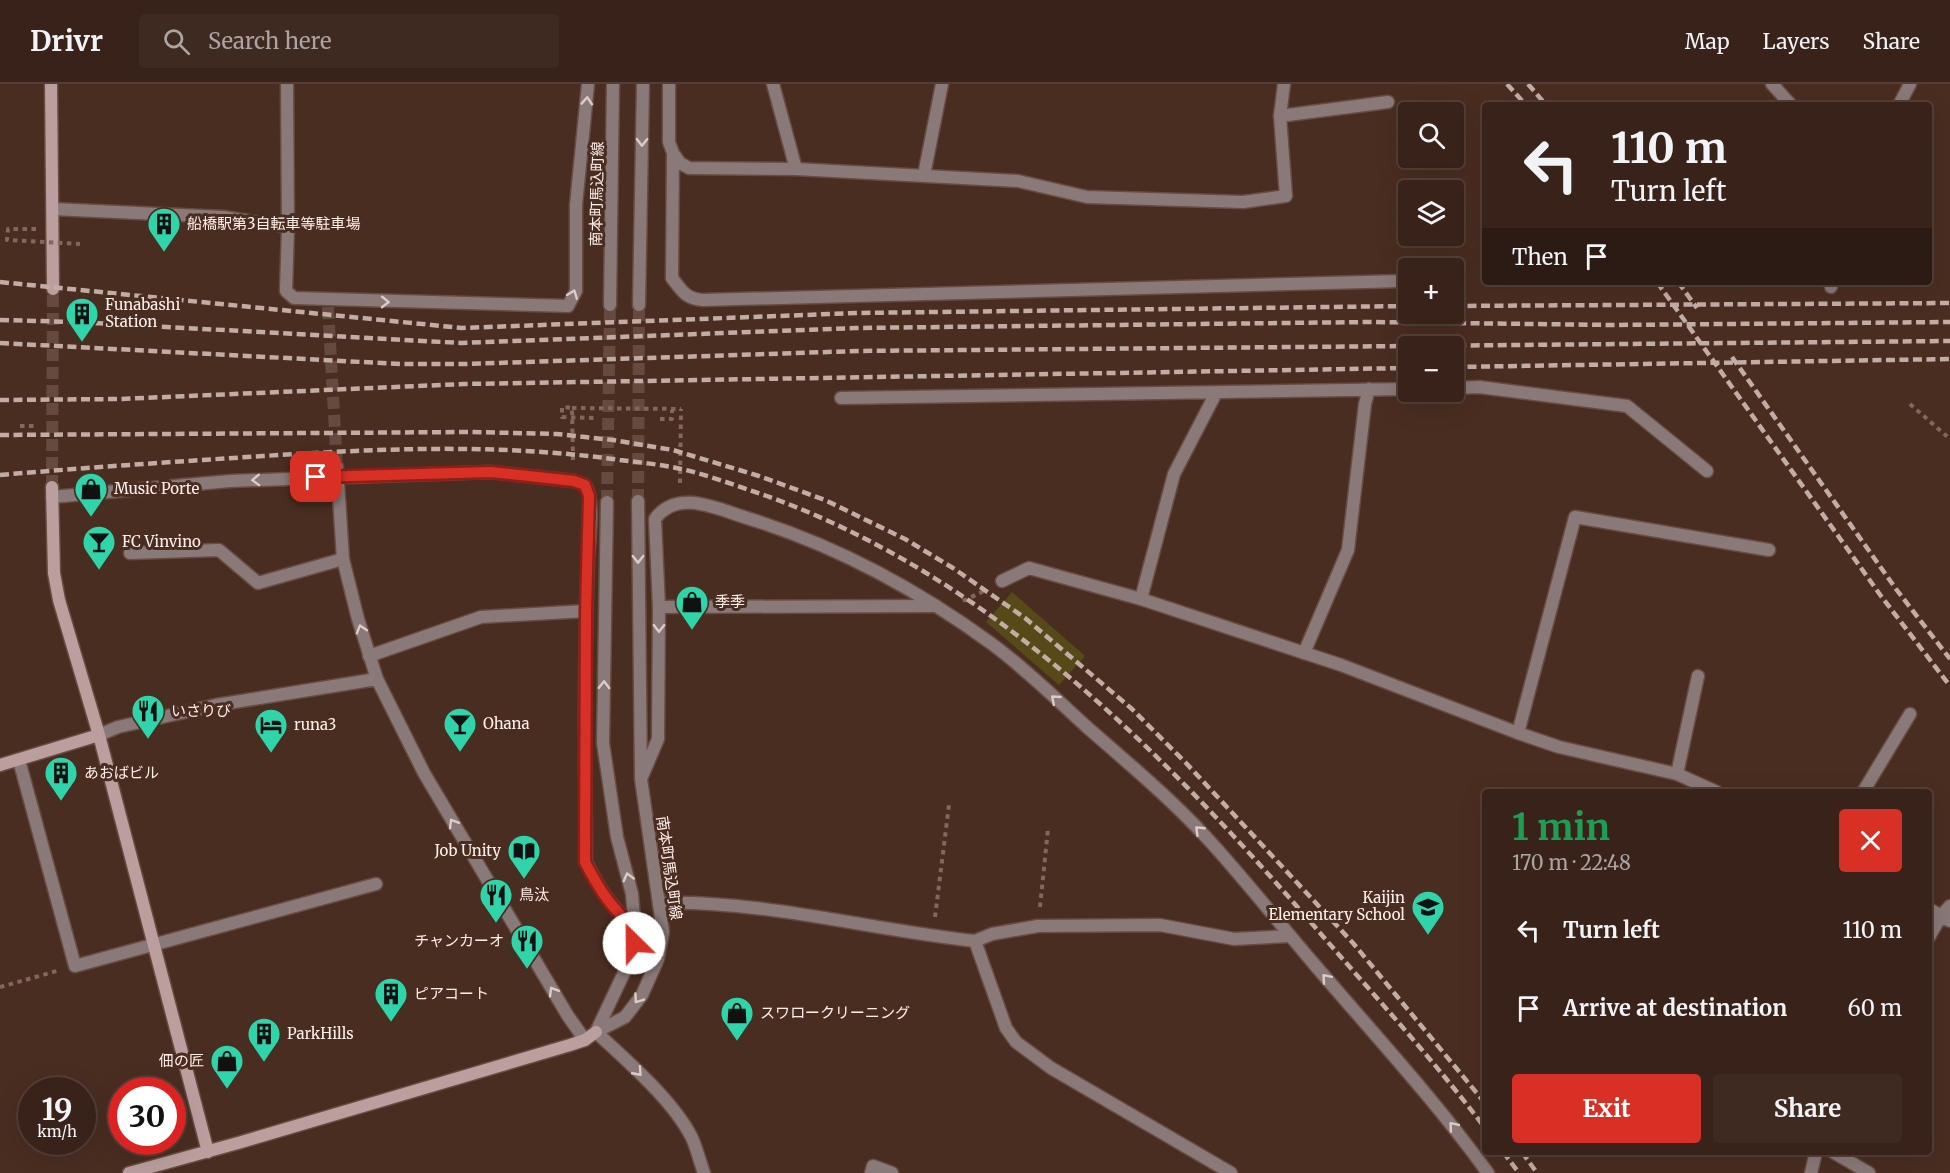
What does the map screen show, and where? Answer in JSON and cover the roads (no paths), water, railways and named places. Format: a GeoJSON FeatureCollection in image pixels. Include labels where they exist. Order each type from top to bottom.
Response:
{"type":"FeatureCollection","features":[{"type":"Feature","properties":{"kind":"street"},"geometry":{"type":"LineString","coordinates":[[51,84],[52,289]]}},
{"type":"Feature","properties":{"kind":"street"},"geometry":{"type":"LineString","coordinates":[[287,84],[286,291],[294,298],[328,304],[568,306],[576,291],[576,205],[588,84]]}},
{"type":"Feature","properties":{"kind":"street","name":"南本町馬込町線"},"geometry":{"type":"LineString","coordinates":[[610,305],[613,84]]}},
{"type":"Feature","properties":{"kind":"street"},"geometry":{"type":"LineString","coordinates":[[639,305],[643,84]]}},
{"type":"Feature","properties":{"kind":"street"},"geometry":{"type":"LineString","coordinates":[[669,84],[669,142],[680,163],[689,168],[796,169],[924,175],[1018,181],[1087,196],[1242,202],[1286,196],[1280,116],[1284,84]]}},
{"type":"Feature","properties":{"kind":"street"},"geometry":{"type":"LineString","coordinates":[[773,84],[796,169]]}},
{"type":"Feature","properties":{"kind":"street"},"geometry":{"type":"LineString","coordinates":[[924,175],[942,84]]}},
{"type":"Feature","properties":{"kind":"street"},"geometry":{"type":"LineString","coordinates":[[1772,84],[1788,102]]}},
{"type":"Feature","properties":{"kind":"street"},"geometry":{"type":"LineString","coordinates":[[1901,102],[1910,84]]}},
{"type":"Feature","properties":{"kind":"street"},"geometry":{"type":"LineString","coordinates":[[1280,116],[1388,102]]}},
{"type":"Feature","properties":{"kind":"street"},"geometry":{"type":"LineString","coordinates":[[673,153],[672,278],[682,292],[693,299],[1398,281]]}},
{"type":"Feature","properties":{"kind":"street"},"geometry":{"type":"LineString","coordinates":[[53,209],[223,217],[288,227]]}},
{"type":"Feature","properties":{"kind":"street"},"geometry":{"type":"LineString","coordinates":[[1464,388],[1479,387],[1627,406],[1707,471]]}},
{"type":"Feature","properties":{"kind":"street"},"geometry":{"type":"LineString","coordinates":[[841,398],[1398,389]]}},
{"type":"Feature","properties":{"kind":"street"},"geometry":{"type":"LineString","coordinates":[[1304,653],[1348,550],[1365,404],[1369,390]]}},
{"type":"Feature","properties":{"kind":"street"},"geometry":{"type":"LineString","coordinates":[[1141,599],[1174,474],[1216,393]]}},
{"type":"Feature","properties":{"kind":"street"},"geometry":{"type":"LineString","coordinates":[[338,472],[343,559],[376,679],[424,773],[568,1016],[585,1040]]}},
{"type":"Feature","properties":{"kind":"street"},"geometry":{"type":"LineString","coordinates":[[208,1152],[99,735],[59,600],[54,573],[52,492],[338,472],[491,472],[574,481],[585,485],[589,496],[585,862],[599,891],[635,930]]}},
{"type":"Feature","properties":{"kind":"street","name":"南本町馬込町線"},"geometry":{"type":"LineString","coordinates":[[596,1032],[625,1017],[642,995],[658,960],[663,932],[641,779],[638,501]]}},
{"type":"Feature","properties":{"kind":"street"},"geometry":{"type":"LineString","coordinates":[[129,1173],[208,1152],[585,1040],[596,1032],[632,956],[635,930],[632,894],[618,837],[603,743],[608,502]]}},
{"type":"Feature","properties":{"kind":"street"},"geometry":{"type":"LineString","coordinates":[[641,779],[658,739],[659,607],[656,519],[662,509],[680,502],[702,504],[774,526],[855,560],[940,608],[994,645],[1206,836],[1460,1134],[1488,1173]]}},
{"type":"Feature","properties":{"kind":"street"},"geometry":{"type":"LineString","coordinates":[[1518,733],[1575,517],[1769,550]]}},
{"type":"Feature","properties":{"kind":"street"},"geometry":{"type":"LineString","coordinates":[[130,553],[219,550],[258,583],[343,559]]}},
{"type":"Feature","properties":{"kind":"street"},"geometry":{"type":"LineString","coordinates":[[1002,581],[1029,568],[1141,599],[1304,653],[1559,747],[1677,774],[1710,789]]}},
{"type":"Feature","properties":{"kind":"street"},"geometry":{"type":"LineString","coordinates":[[659,607],[940,608]]}},
{"type":"Feature","properties":{"kind":"street"},"geometry":{"type":"LineString","coordinates":[[369,656],[481,617],[586,610]]}},
{"type":"Feature","properties":{"kind":"street"},"geometry":{"type":"LineString","coordinates":[[1677,774],[1698,676]]}},
{"type":"Feature","properties":{"kind":"street"},"geometry":{"type":"LineString","coordinates":[[0,765],[118,727],[216,705],[376,679]]}},
{"type":"Feature","properties":{"kind":"street"},"geometry":{"type":"LineString","coordinates":[[1865,789],[1910,714]]}},
{"type":"Feature","properties":{"kind":"street"},"geometry":{"type":"LineString","coordinates":[[19,760],[75,966],[376,884]]}},
{"type":"Feature","properties":{"kind":"street"},"geometry":{"type":"LineString","coordinates":[[659,903],[736,905],[933,937],[975,941],[992,934],[1038,926],[1161,925],[1234,939],[1290,936]]}},
{"type":"Feature","properties":{"kind":"street"},"geometry":{"type":"LineString","coordinates":[[1932,934],[1945,918],[1950,906]]}},
{"type":"Feature","properties":{"kind":"street"},"geometry":{"type":"LineString","coordinates":[[975,941],[1006,1028],[1016,1042],[1051,1068],[1231,1173]]}},
{"type":"Feature","properties":{"kind":"street"},"geometry":{"type":"LineString","coordinates":[[596,1032],[631,1064],[684,1124],[693,1140],[704,1173]]}},
{"type":"Feature","properties":{"kind":"street"},"geometry":{"type":"LineString","coordinates":[[1810,1173],[1815,1155]]}},
{"type":"Feature","properties":{"kind":"street"},"geometry":{"type":"LineString","coordinates":[[1838,1155],[1869,1173]]}},
{"type":"Feature","properties":{"kind":"street"},"geometry":{"type":"LineString","coordinates":[[871,1173],[873,1166],[892,1173]]}},
{"type":"Feature","properties":{"kind":"tunnel"},"geometry":{"type":"LineString","coordinates":[[52,487],[53,289]]}},
{"type":"Feature","properties":{"kind":"tunnel"},"geometry":{"type":"LineString","coordinates":[[607,502],[610,305]]}},
{"type":"Feature","properties":{"kind":"tunnel"},"geometry":{"type":"LineString","coordinates":[[638,501],[639,305]]}},
{"type":"Feature","properties":{"kind":"tunnel"},"geometry":{"type":"LineString","coordinates":[[328,307],[337,467]]}},
{"type":"Feature","properties":{"kind":"railway"},"geometry":{"type":"LineString","coordinates":[[1507,84],[1523,102]]}},
{"type":"Feature","properties":{"kind":"railway"},"geometry":{"type":"LineString","coordinates":[[1528,84],[1543,102]]}},
{"type":"Feature","properties":{"kind":"railway"},"geometry":{"type":"LineString","coordinates":[[0,282],[462,328],[857,313],[1398,306]]}},
{"type":"Feature","properties":{"kind":"railway"},"geometry":{"type":"LineString","coordinates":[[1659,285],[1881,596],[1950,686]]}},
{"type":"Feature","properties":{"kind":"railway"},"geometry":{"type":"LineString","coordinates":[[1680,285],[1697,308]]}},
{"type":"Feature","properties":{"kind":"railway"},"geometry":{"type":"LineString","coordinates":[[1464,306],[1950,303]]}},
{"type":"Feature","properties":{"kind":"railway"},"geometry":{"type":"LineString","coordinates":[[0,320],[461,343],[856,328],[1369,322],[1613,325],[1950,322]]}},
{"type":"Feature","properties":{"kind":"railway"},"geometry":{"type":"LineString","coordinates":[[0,343],[400,364],[465,364],[858,351],[1950,341]]}},
{"type":"Feature","properties":{"kind":"railway"},"geometry":{"type":"LineString","coordinates":[[1732,357],[1896,589],[1950,659]]}},
{"type":"Feature","properties":{"kind":"railway"},"geometry":{"type":"LineString","coordinates":[[1464,367],[1950,359]]}},
{"type":"Feature","properties":{"kind":"railway"},"geometry":{"type":"LineString","coordinates":[[0,400],[119,399],[464,384],[1398,368]]}},
{"type":"Feature","properties":{"kind":"railway"},"geometry":{"type":"LineString","coordinates":[[0,435],[472,432],[557,434],[673,450],[759,476],[825,500],[905,539],[953,568],[1025,618],[1132,709],[1186,763],[1353,943],[1482,1099]]}},
{"type":"Feature","properties":{"kind":"railway"},"geometry":{"type":"LineString","coordinates":[[0,475],[364,451],[450,449],[535,451],[639,462],[684,470],[764,495],[848,530],[927,574],[1002,624],[1073,680],[1141,742],[1267,873],[1427,1056],[1482,1124]]}},
{"type":"Feature","properties":{"kind":"railway"},"geometry":{"type":"LineString","coordinates":[[1505,1155],[1519,1173]]}},
{"type":"Feature","properties":{"kind":"railway"},"geometry":{"type":"LineString","coordinates":[[1524,1155],[1537,1173]]}},
{"type":"Feature","properties":{"kind":"place","name":"船橋駅第3自転車等駐車場"},"geometry":{"type":"Point","coordinates":[164,253]}},
{"type":"Feature","properties":{"kind":"place","name":"Funabashi Station"},"geometry":{"type":"Point","coordinates":[82,343]}},
{"type":"Feature","properties":{"kind":"place","name":"Music Porte"},"geometry":{"type":"Point","coordinates":[91,518]}},
{"type":"Feature","properties":{"kind":"place","name":"FC Vinvino"},"geometry":{"type":"Point","coordinates":[99,571]}},
{"type":"Feature","properties":{"kind":"place","name":"季季"},"geometry":{"type":"Point","coordinates":[692,631]}},
{"type":"Feature","properties":{"kind":"place","name":"いさりび"},"geometry":{"type":"Point","coordinates":[148,740]}},
{"type":"Feature","properties":{"kind":"place","name":"Ohana"},"geometry":{"type":"Point","coordinates":[460,753]}},
{"type":"Feature","properties":{"kind":"place","name":"runa3"},"geometry":{"type":"Point","coordinates":[271,754]}},
{"type":"Feature","properties":{"kind":"place","name":"あおばビル"},"geometry":{"type":"Point","coordinates":[61,802]}},
{"type":"Feature","properties":{"kind":"place","name":"Job Unity"},"geometry":{"type":"Point","coordinates":[524,880]}},
{"type":"Feature","properties":{"kind":"place","name":"鳥汰"},"geometry":{"type":"Point","coordinates":[496,924]}},
{"type":"Feature","properties":{"kind":"place","name":"Kaijin Elementary School"},"geometry":{"type":"Point","coordinates":[1428,936]}},
{"type":"Feature","properties":{"kind":"place","name":"チャンカーオ"},"geometry":{"type":"Point","coordinates":[527,970]}},
{"type":"Feature","properties":{"kind":"place","name":"ピアコート"},"geometry":{"type":"Point","coordinates":[391,1023]}},
{"type":"Feature","properties":{"kind":"place","name":"スワロークリーニング"},"geometry":{"type":"Point","coordinates":[737,1042]}},
{"type":"Feature","properties":{"kind":"place","name":"ParkHills"},"geometry":{"type":"Point","coordinates":[264,1063]}},
{"type":"Feature","properties":{"kind":"place","name":"佃の匠"},"geometry":{"type":"Point","coordinates":[227,1090]}}]}
